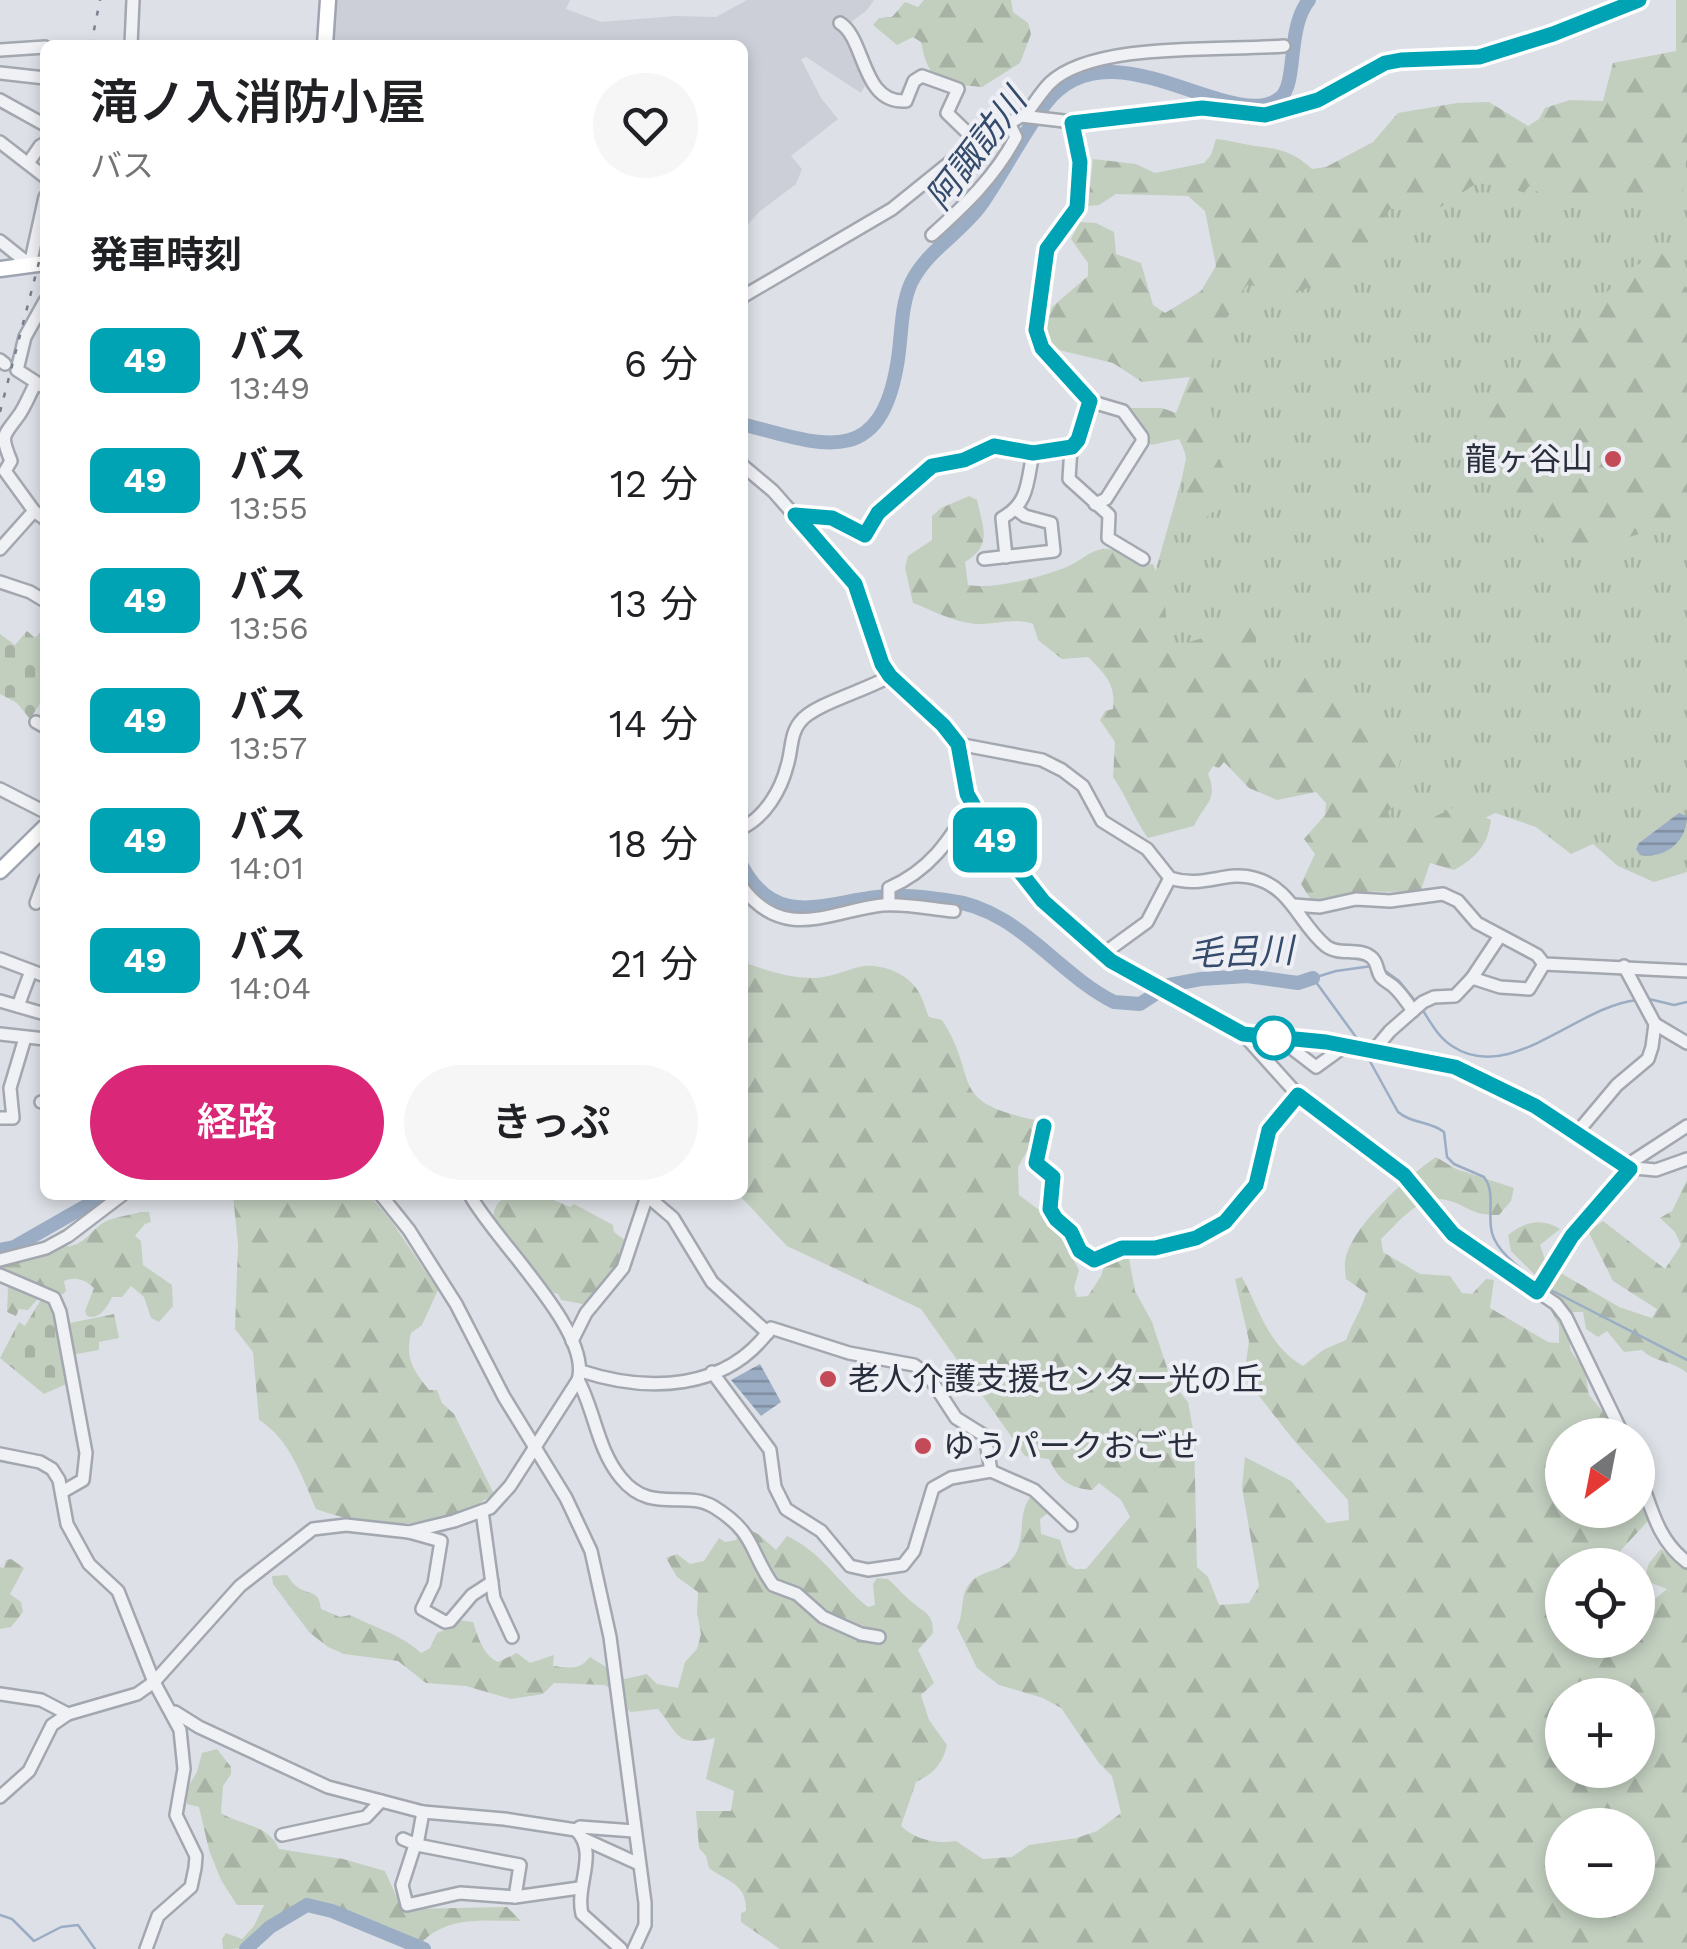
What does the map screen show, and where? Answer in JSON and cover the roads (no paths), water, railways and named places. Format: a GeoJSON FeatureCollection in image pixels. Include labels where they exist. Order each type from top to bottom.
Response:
{"type":"FeatureCollection","features":[{"type":"Feature","properties":{"kind":"main road"},"geometry":{"type":"LineString","coordinates":[[325,40],[328,0]]}},
{"type":"Feature","properties":{"kind":"main road"},"geometry":{"type":"LineString","coordinates":[[0,268],[38,264]]}},
{"type":"Feature","properties":{"kind":"main road"},"geometry":{"type":"LineString","coordinates":[[0,872],[40,833]]}},
{"type":"Feature","properties":{"kind":"street"},"geometry":{"type":"LineString","coordinates":[[131,40],[133,0]]}},
{"type":"Feature","properties":{"kind":"street"},"geometry":{"type":"LineString","coordinates":[[748,294],[892,209],[1008,121],[1036,116],[1072,123],[1202,108],[1265,115],[1318,100],[1385,63],[1479,57],[1639,0]]}},
{"type":"Feature","properties":{"kind":"street"},"geometry":{"type":"LineString","coordinates":[[840,23],[849,29],[870,79],[894,100],[906,101],[914,81],[922,76],[958,89],[947,113],[978,143]]}},
{"type":"Feature","properties":{"kind":"street"},"geometry":{"type":"LineString","coordinates":[[0,50],[40,46]]}},
{"type":"Feature","properties":{"kind":"street"},"geometry":{"type":"LineString","coordinates":[[1036,116],[1057,78],[1103,60],[1187,48],[1284,46]]}},
{"type":"Feature","properties":{"kind":"street"},"geometry":{"type":"LineString","coordinates":[[0,73],[40,77]]}},
{"type":"Feature","properties":{"kind":"street"},"geometry":{"type":"LineString","coordinates":[[0,100],[40,123]]}},
{"type":"Feature","properties":{"kind":"street"},"geometry":{"type":"LineString","coordinates":[[932,235],[1001,164],[1016,137],[1008,121]]}},
{"type":"Feature","properties":{"kind":"street"},"geometry":{"type":"LineString","coordinates":[[1072,123],[1080,162],[1077,208],[1047,249],[1036,330],[1042,348],[1090,401],[1123,412],[1142,437],[1106,499],[1095,504]]}},
{"type":"Feature","properties":{"kind":"street"},"geometry":{"type":"LineString","coordinates":[[0,142],[40,172]]}},
{"type":"Feature","properties":{"kind":"street"},"geometry":{"type":"LineString","coordinates":[[29,162],[40,146]]}},
{"type":"Feature","properties":{"kind":"street"},"geometry":{"type":"LineString","coordinates":[[0,242],[38,264]]}},
{"type":"Feature","properties":{"kind":"street"},"geometry":{"type":"LineString","coordinates":[[0,549],[39,515],[5,471],[11,461],[3,442],[5,430],[40,386],[17,370],[25,336],[40,310]]}},
{"type":"Feature","properties":{"kind":"street"},"geometry":{"type":"LineString","coordinates":[[1090,401],[1078,440],[1072,447],[1069,480],[1110,515],[1108,538],[1144,559]]}},
{"type":"Feature","properties":{"kind":"street"},"geometry":{"type":"LineString","coordinates":[[795,515],[832,518],[865,535],[878,513],[932,466],[964,460],[994,446],[1033,453],[1072,447]]}},
{"type":"Feature","properties":{"kind":"street"},"geometry":{"type":"LineString","coordinates":[[1006,556],[1002,518],[1017,510],[1026,490],[1033,453]]}},
{"type":"Feature","properties":{"kind":"street"},"geometry":{"type":"LineString","coordinates":[[748,471],[795,515],[855,584],[882,664],[958,744],[971,805],[1043,901],[1103,954],[1164,993],[1243,1034],[1298,1095],[1404,1175],[1453,1234],[1541,1287],[1566,1317],[1615,1418]]}},
{"type":"Feature","properties":{"kind":"street"},"geometry":{"type":"LineString","coordinates":[[984,559],[1054,551],[1052,523],[1017,510]]}},
{"type":"Feature","properties":{"kind":"street"},"geometry":{"type":"LineString","coordinates":[[0,582],[40,597]]}},
{"type":"Feature","properties":{"kind":"street"},"geometry":{"type":"LineString","coordinates":[[748,824],[762,815],[774,795],[787,769],[794,732],[804,716],[890,676]]}},
{"type":"Feature","properties":{"kind":"street"},"geometry":{"type":"LineString","coordinates":[[958,744],[1042,760],[1062,770],[1082,786],[1102,820],[1146,849],[1170,878],[1203,884],[1242,875],[1277,889],[1328,947],[1369,955],[1417,1007]]}},
{"type":"Feature","properties":{"kind":"street"},"geometry":{"type":"LineString","coordinates":[[0,789],[40,809]]}},
{"type":"Feature","properties":{"kind":"street"},"geometry":{"type":"LineString","coordinates":[[748,892],[766,908],[792,919],[822,920],[889,899],[940,854],[971,805]]}},
{"type":"Feature","properties":{"kind":"street"},"geometry":{"type":"LineString","coordinates":[[1103,954],[1148,922],[1170,878]]}},
{"type":"Feature","properties":{"kind":"street"},"geometry":{"type":"LineString","coordinates":[[36,904],[40,893]]}},
{"type":"Feature","properties":{"kind":"street"},"geometry":{"type":"LineString","coordinates":[[1294,904],[1320,907],[1356,900],[1443,894],[1458,901],[1477,924],[1537,955],[1544,964],[1564,968],[1624,966],[1687,971]]}},
{"type":"Feature","properties":{"kind":"street"},"geometry":{"type":"LineString","coordinates":[[889,899],[954,911]]}},
{"type":"Feature","properties":{"kind":"street"},"geometry":{"type":"LineString","coordinates":[[1368,1049],[1417,1007],[1434,997],[1455,996],[1500,936]]}},
{"type":"Feature","properties":{"kind":"street"},"geometry":{"type":"LineString","coordinates":[[0,958],[40,974]]}},
{"type":"Feature","properties":{"kind":"street"},"geometry":{"type":"LineString","coordinates":[[1472,978],[1500,987],[1530,989],[1544,964]]}},
{"type":"Feature","properties":{"kind":"street"},"geometry":{"type":"LineString","coordinates":[[1624,966],[1656,1024],[1687,1043]]}},
{"type":"Feature","properties":{"kind":"street"},"geometry":{"type":"LineString","coordinates":[[18,1006],[31,971]]}},
{"type":"Feature","properties":{"kind":"street"},"geometry":{"type":"LineString","coordinates":[[0,1001],[40,1013]]}},
{"type":"Feature","properties":{"kind":"street"},"geometry":{"type":"LineString","coordinates":[[1575,1135],[1618,1084],[1648,1059],[1656,1024]]}},
{"type":"Feature","properties":{"kind":"street"},"geometry":{"type":"LineString","coordinates":[[0,1034],[40,1040]]}},
{"type":"Feature","properties":{"kind":"street"},"geometry":{"type":"LineString","coordinates":[[1243,1034],[1368,1049],[1455,1067],[1535,1106],[1627,1168],[1656,1170],[1687,1159]]}},
{"type":"Feature","properties":{"kind":"street"},"geometry":{"type":"LineString","coordinates":[[0,1118],[13,1118],[10,1088],[25,1038]]}},
{"type":"Feature","properties":{"kind":"street"},"geometry":{"type":"LineString","coordinates":[[1277,1038],[1316,1067],[1345,1046]]}},
{"type":"Feature","properties":{"kind":"street"},"geometry":{"type":"LineString","coordinates":[[1044,1126],[1036,1163],[1053,1177],[1050,1209],[1071,1232],[1080,1251],[1094,1260],[1122,1248],[1155,1248],[1196,1238],[1225,1222],[1256,1185],[1269,1130],[1298,1095]]}},
{"type":"Feature","properties":{"kind":"street"},"geometry":{"type":"LineString","coordinates":[[1541,1287],[1572,1236],[1627,1168],[1687,1126]]}},
{"type":"Feature","properties":{"kind":"street"},"geometry":{"type":"LineString","coordinates":[[0,1260],[46,1248],[115,1200]]}},
{"type":"Feature","properties":{"kind":"street"},"geometry":{"type":"LineString","coordinates":[[385,1200],[456,1304],[580,1525],[597,1570],[610,1638],[646,1915],[634,1949]]}},
{"type":"Feature","properties":{"kind":"street"},"geometry":{"type":"LineString","coordinates":[[473,1200],[547,1298],[572,1341],[580,1359],[579,1375],[608,1456],[620,1477],[652,1498],[705,1503],[715,1508],[747,1533],[773,1585],[797,1594],[823,1616],[879,1638]]}},
{"type":"Feature","properties":{"kind":"street"},"geometry":{"type":"LineString","coordinates":[[572,1341],[586,1312],[623,1268],[646,1200]]}},
{"type":"Feature","properties":{"kind":"street"},"geometry":{"type":"LineString","coordinates":[[653,1200],[678,1225],[712,1282],[768,1333]]}},
{"type":"Feature","properties":{"kind":"street"},"geometry":{"type":"LineString","coordinates":[[0,1275],[54,1298],[60,1312],[86,1453],[83,1480],[62,1492]]}},
{"type":"Feature","properties":{"kind":"street"},"geometry":{"type":"LineString","coordinates":[[579,1375],[623,1382],[682,1382],[742,1362],[771,1328],[778,1329],[848,1353],[914,1365],[928,1376],[956,1418],[984,1436],[991,1470]]}},
{"type":"Feature","properties":{"kind":"street"},"geometry":{"type":"LineString","coordinates":[[712,1372],[770,1450],[775,1487],[786,1509],[821,1531],[842,1559],[858,1570],[903,1565],[914,1551],[933,1488],[951,1478],[991,1470],[1034,1490],[1072,1525]]}},
{"type":"Feature","properties":{"kind":"street"},"geometry":{"type":"LineString","coordinates":[[408,1532],[482,1512],[501,1498],[579,1375]]}},
{"type":"Feature","properties":{"kind":"street"},"geometry":{"type":"LineString","coordinates":[[0,1454],[48,1466],[59,1480],[67,1524],[89,1564],[118,1592],[154,1682],[180,1730],[184,1769],[176,1816],[196,1856],[191,1887],[158,1916],[146,1949]]}},
{"type":"Feature","properties":{"kind":"street"},"geometry":{"type":"LineString","coordinates":[[482,1512],[494,1598],[512,1637]]}},
{"type":"Feature","properties":{"kind":"street"},"geometry":{"type":"LineString","coordinates":[[1655,1514],[1667,1544],[1687,1562]]}},
{"type":"Feature","properties":{"kind":"street"},"geometry":{"type":"LineString","coordinates":[[0,1797],[29,1771],[52,1725],[68,1714],[137,1694],[154,1682],[240,1586],[313,1529],[346,1525],[408,1532],[440,1541],[434,1584],[422,1609],[445,1622],[472,1595],[492,1582]]}},
{"type":"Feature","properties":{"kind":"street"},"geometry":{"type":"LineString","coordinates":[[0,1694],[41,1700],[68,1714]]}},
{"type":"Feature","properties":{"kind":"street"},"geometry":{"type":"LineString","coordinates":[[172,1709],[199,1728],[328,1787],[423,1812],[504,1818],[580,1834],[639,1864]]}},
{"type":"Feature","properties":{"kind":"street"},"geometry":{"type":"LineString","coordinates":[[282,1835],[366,1817],[381,1802]]}},
{"type":"Feature","properties":{"kind":"street"},"geometry":{"type":"LineString","coordinates":[[423,1812],[402,1886],[408,1905],[460,1892],[515,1897],[579,1888]]}},
{"type":"Feature","properties":{"kind":"street"},"geometry":{"type":"LineString","coordinates":[[621,1949],[582,1914],[579,1888],[587,1859],[580,1827],[634,1831]]}},
{"type":"Feature","properties":{"kind":"street"},"geometry":{"type":"LineString","coordinates":[[412,1843],[520,1864],[515,1897]]}},
{"type":"Feature","properties":{"kind":"water"},"geometry":{"type":"Polygon","coordinates":[[[1679,813],[1687,816],[1679,841],[1658,854],[1640,855],[1636,849],[1639,843],[1679,813]]]}},
{"type":"Feature","properties":{"kind":"water"},"geometry":{"type":"Polygon","coordinates":[[[760,1364],[781,1402],[761,1416],[731,1380],[760,1364]]]}},
{"type":"Feature","properties":{"kind":"waterway","name":"阿諏訪川"},"geometry":{"type":"LineString","coordinates":[[748,426],[796,438],[842,442],[860,436],[876,422],[888,399],[897,365],[911,283],[926,261],[981,205],[1046,103],[1072,80],[1103,72],[1136,75],[1232,103],[1259,106],[1280,98],[1285,91],[1297,25],[1309,0]]}},
{"type":"Feature","properties":{"kind":"waterway","name":"毛呂川"},"geometry":{"type":"LineString","coordinates":[[748,875],[755,886],[785,905],[820,906],[894,896],[972,905],[1015,928],[1114,1002],[1140,1004],[1169,985],[1201,979],[1247,976],[1298,983],[1313,978]]}},
{"type":"Feature","properties":{"kind":"waterway"},"geometry":{"type":"LineString","coordinates":[[1361,1044],[1313,978],[1372,966]]}},
{"type":"Feature","properties":{"kind":"waterway","name":"毛呂川"},"geometry":{"type":"LineString","coordinates":[[1384,970],[1417,1003]]}},
{"type":"Feature","properties":{"kind":"waterway","name":"毛呂川"},"geometry":{"type":"LineString","coordinates":[[1649,999],[1674,1005],[1687,1002]]}},
{"type":"Feature","properties":{"kind":"waterway","name":"毛呂川"},"geometry":{"type":"LineString","coordinates":[[1422,1009],[1452,1046],[1474,1055],[1497,1056],[1544,1040],[1614,1005],[1637,1000]]}},
{"type":"Feature","properties":{"kind":"waterway"},"geometry":{"type":"LineString","coordinates":[[1367,1056],[1398,1112],[1444,1132],[1447,1157],[1484,1177],[1490,1190],[1495,1240],[1510,1260],[1536,1281]]}},
{"type":"Feature","properties":{"kind":"waterway","name":"毛呂川"},"geometry":{"type":"LineString","coordinates":[[0,1250],[14,1247],[96,1200]]}},
{"type":"Feature","properties":{"kind":"waterway"},"geometry":{"type":"LineString","coordinates":[[1547,1288],[1687,1360]]}},
{"type":"Feature","properties":{"kind":"waterway"},"geometry":{"type":"LineString","coordinates":[[246,1949],[270,1927],[307,1905],[332,1911],[424,1949]]}},
{"type":"Feature","properties":{"kind":"waterway"},"geometry":{"type":"LineString","coordinates":[[0,1915],[12,1919],[34,1941],[61,1927],[78,1925],[95,1949]]}},
{"type":"Feature","properties":{"kind":"railway"},"geometry":{"type":"LineString","coordinates":[[92,40],[100,0]]}},
{"type":"Feature","properties":{"kind":"railway"},"geometry":{"type":"LineString","coordinates":[[0,412],[40,258]]}},
{"type":"Feature","properties":{"kind":"place","name":"龍ヶ谷山"},"geometry":{"type":"Point","coordinates":[1613,459]}},
{"type":"Feature","properties":{"kind":"place","name":"老人介護支援センター光の丘"},"geometry":{"type":"Point","coordinates":[828,1379]}},
{"type":"Feature","properties":{"kind":"place","name":"ゆうパークおごせ"},"geometry":{"type":"Point","coordinates":[923,1446]}}]}
